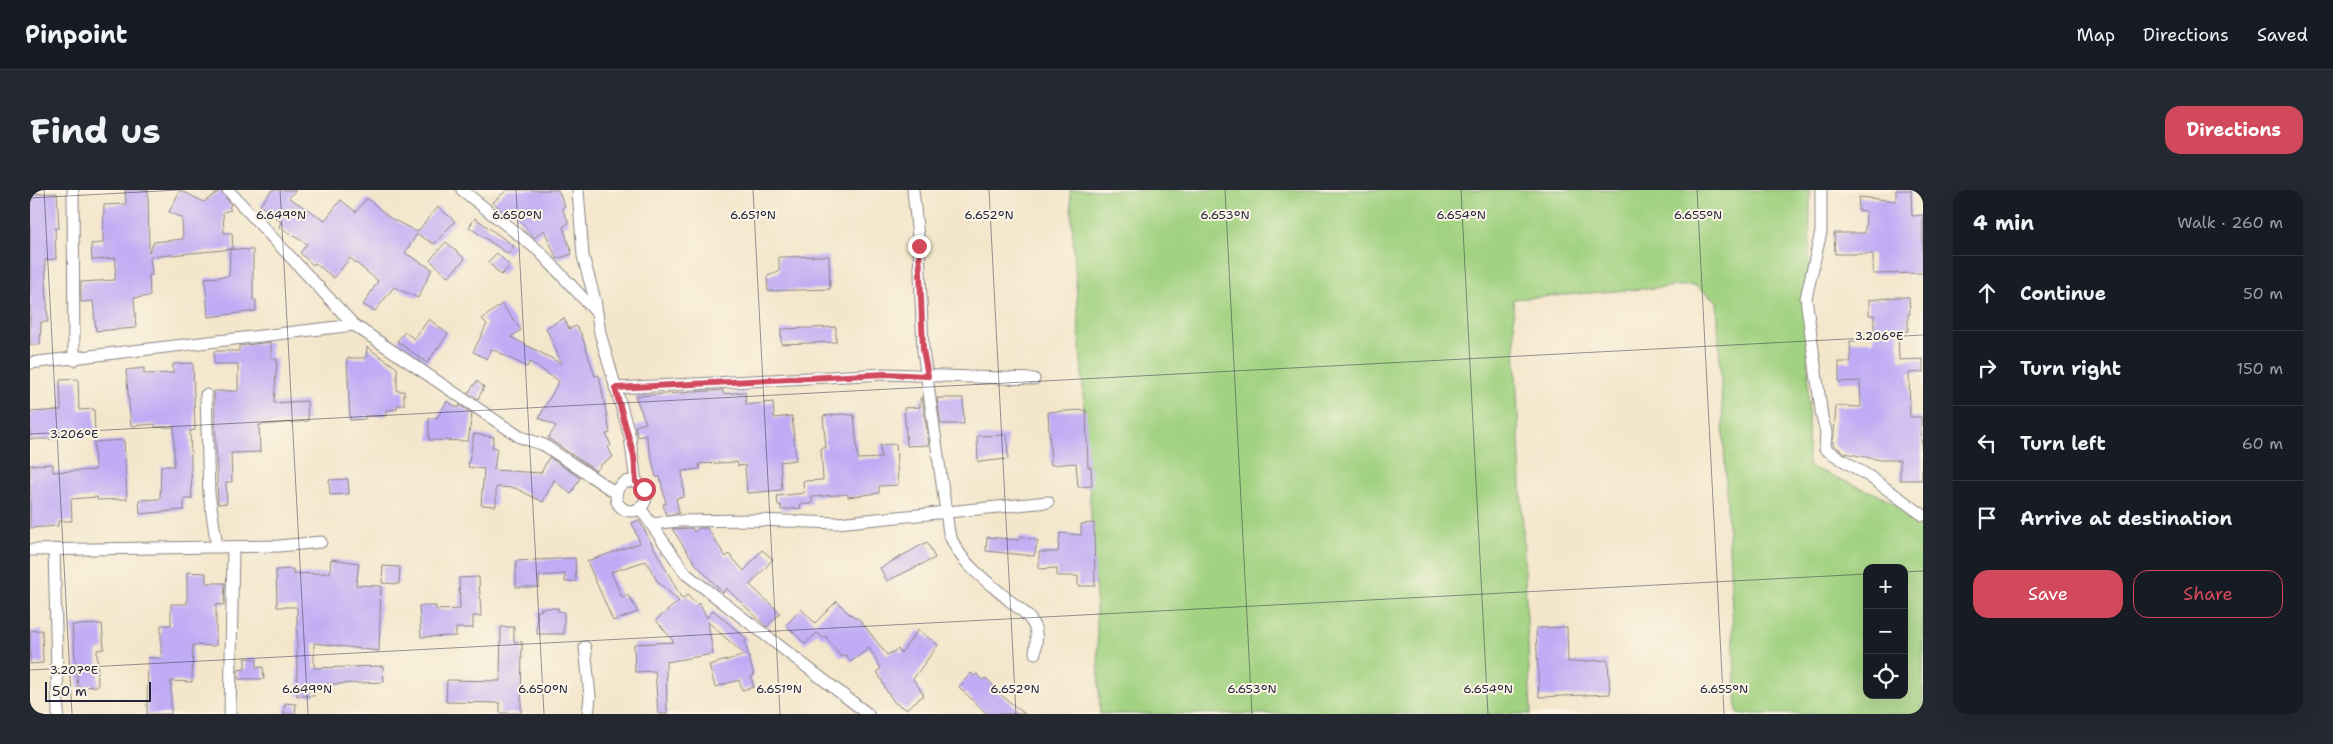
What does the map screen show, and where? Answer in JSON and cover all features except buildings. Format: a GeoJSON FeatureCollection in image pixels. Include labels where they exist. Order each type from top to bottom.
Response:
{"type":"FeatureCollection","features":[{"type":"Feature","properties":{"kind":"street"},"geometry":{"type":"LineString","coordinates":[[73,190],[74,360]]}},
{"type":"Feature","properties":{"kind":"street"},"geometry":{"type":"LineString","coordinates":[[228,190],[354,325],[520,438],[544,445],[616,493],[621,507],[631,511],[640,508],[646,494],[636,482],[634,456],[615,388],[583,256],[578,190]]}},
{"type":"Feature","properties":{"kind":"street"},"geometry":{"type":"LineString","coordinates":[[462,190],[539,251],[597,313]]}},
{"type":"Feature","properties":{"kind":"street"},"geometry":{"type":"LineString","coordinates":[[914,190],[919,246],[923,350],[945,514],[955,550],[973,569],[1020,608],[1034,625],[1037,636],[1035,653]]}},
{"type":"Feature","properties":{"kind":"street"},"geometry":{"type":"LineString","coordinates":[[1821,190],[1821,232],[1806,298],[1822,417],[1826,432],[1824,449],[1870,477],[1923,515]]}},
{"type":"Feature","properties":{"kind":"street"},"geometry":{"type":"LineString","coordinates":[[30,363],[74,360],[354,325]]}},
{"type":"Feature","properties":{"kind":"street"},"geometry":{"type":"LineString","coordinates":[[615,388],[885,374],[1034,379]]}},
{"type":"Feature","properties":{"kind":"street"},"geometry":{"type":"LineString","coordinates":[[206,395],[209,493],[217,547]]}},
{"type":"Feature","properties":{"kind":"street"},"geometry":{"type":"LineString","coordinates":[[616,493],[622,484],[636,482]]}},
{"type":"Feature","properties":{"kind":"street"},"geometry":{"type":"LineString","coordinates":[[651,524],[678,521],[745,520],[837,523],[945,514],[1048,502]]}},
{"type":"Feature","properties":{"kind":"street"},"geometry":{"type":"LineString","coordinates":[[640,508],[686,574],[868,714]]}},
{"type":"Feature","properties":{"kind":"street"},"geometry":{"type":"LineString","coordinates":[[30,550],[279,546],[320,542]]}},
{"type":"Feature","properties":{"kind":"street"},"geometry":{"type":"LineString","coordinates":[[230,714],[233,547]]}},
{"type":"Feature","properties":{"kind":"street"},"geometry":{"type":"LineString","coordinates":[[54,549],[58,714]]}},
{"type":"Feature","properties":{"kind":"street"},"geometry":{"type":"LineString","coordinates":[[585,648],[590,696],[588,714]]}},
{"type":"Feature","properties":{"kind":"green space"},"geometry":{"type":"Polygon","coordinates":[[[1070,190],[1810,190],[1808,466],[1884,497],[1923,522],[1923,714],[1737,714],[1717,301],[1694,285],[1513,299],[1531,714],[1100,714],[1095,578],[1070,190]]]}},
{"type":"Feature","properties":{"kind":"route"},"geometry":{"type":"LineString","coordinates":[[644,489],[636,482],[630,437],[615,388],[885,374],[928,376],[923,350],[919,246]]}}]}
